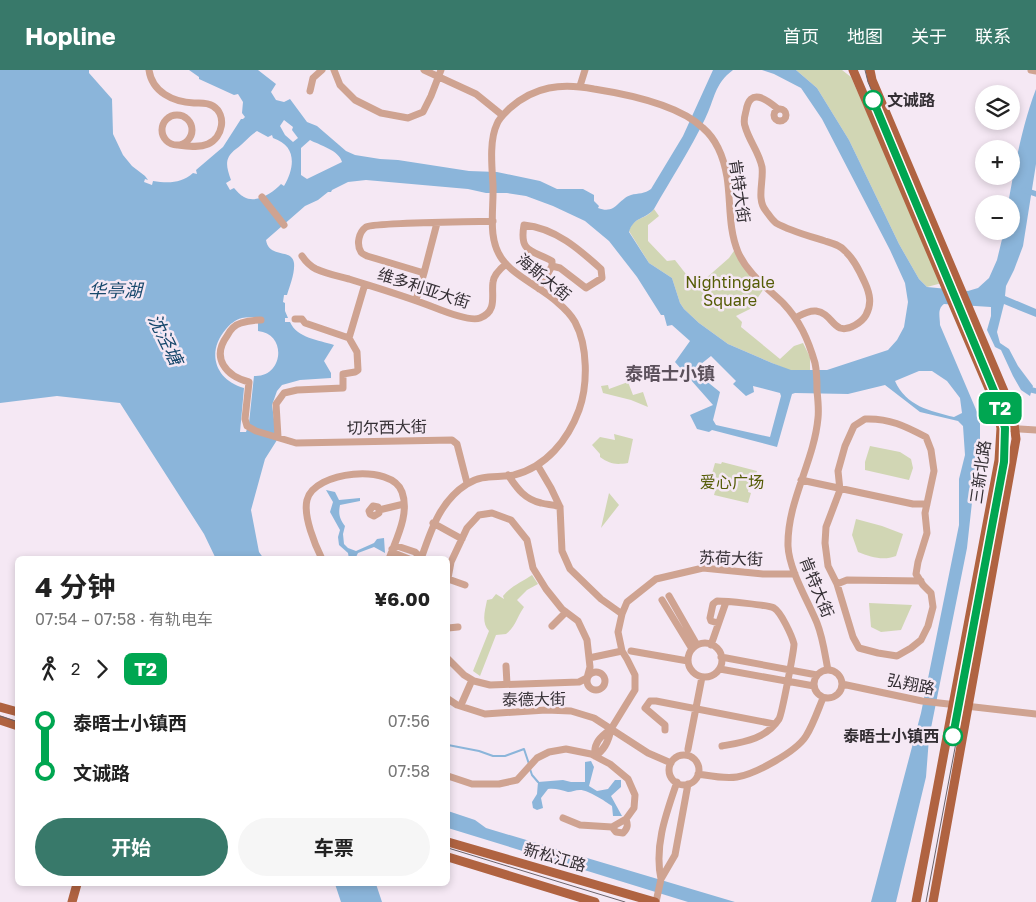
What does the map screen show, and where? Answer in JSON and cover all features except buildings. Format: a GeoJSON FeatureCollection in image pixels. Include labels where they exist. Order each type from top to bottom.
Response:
{"type":"FeatureCollection","features":[{"type":"Feature","properties":{"kind":"main road","name":"三新北路"},"geometry":{"type":"LineString","coordinates":[[853,70],[996,405],[1001,428],[999,460],[916,902]]}},
{"type":"Feature","properties":{"kind":"main road","name":"三新北路"},"geometry":{"type":"LineString","coordinates":[[870,70],[872,80],[1006,396],[1016,428],[1016,439],[933,902]]}},
{"type":"Feature","properties":{"kind":"main road"},"geometry":{"type":"LineString","coordinates":[[0,707],[15,711]]}},
{"type":"Feature","properties":{"kind":"main road"},"geometry":{"type":"LineString","coordinates":[[0,720],[15,725]]}},
{"type":"Feature","properties":{"kind":"main road","name":"新松江路"},"geometry":{"type":"LineString","coordinates":[[450,843],[655,902]]}},
{"type":"Feature","properties":{"kind":"main road","name":"新松江路"},"geometry":{"type":"LineString","coordinates":[[450,858],[595,902]]}},
{"type":"Feature","properties":{"kind":"main road"},"geometry":{"type":"LineString","coordinates":[[72,902],[76,886]]}},
{"type":"Feature","properties":{"kind":"street"},"geometry":{"type":"LineString","coordinates":[[149,70],[150,77],[158,90],[167,96],[177,100],[212,105],[218,111],[222,123],[221,132],[214,140],[200,146],[178,145],[169,142],[163,135],[162,130],[165,121],[178,115],[187,119],[192,128],[187,141],[178,145]]}},
{"type":"Feature","properties":{"kind":"street"},"geometry":{"type":"LineString","coordinates":[[310,91],[313,78],[322,70]]}},
{"type":"Feature","properties":{"kind":"street"},"geometry":{"type":"LineString","coordinates":[[334,70],[340,85],[356,100],[381,113],[408,118],[423,112],[440,73]]}},
{"type":"Feature","properties":{"kind":"street"},"geometry":{"type":"LineString","coordinates":[[424,70],[440,73],[476,94],[502,115]]}},
{"type":"Feature","properties":{"kind":"street"},"geometry":{"type":"LineString","coordinates":[[580,86],[585,70]]}},
{"type":"Feature","properties":{"kind":"street"},"geometry":{"type":"LineString","coordinates":[[1031,70],[1036,71]]}},
{"type":"Feature","properties":{"kind":"street","name":"肯特大街"},"geometry":{"type":"LineString","coordinates":[[502,115],[527,95],[548,87],[580,86],[643,100],[677,112],[703,128],[720,151],[726,174],[732,231],[741,259],[750,273],[786,307],[804,329],[816,367],[818,420],[792,510],[788,549],[795,574],[819,628],[828,670]]}},
{"type":"Feature","properties":{"kind":"street"},"geometry":{"type":"LineString","coordinates":[[778,109],[761,97],[754,97],[747,106],[745,116],[744,124],[752,144],[759,154],[762,169],[760,187],[763,208],[774,222],[797,232],[835,244],[845,250],[860,272],[870,294],[866,315],[857,324],[846,328],[840,328],[827,315],[815,311],[806,312],[795,318]]}},
{"type":"Feature","properties":{"kind":"street","name":"海斯大街"},"geometry":{"type":"LineString","coordinates":[[467,483],[483,477],[508,475],[538,466],[558,448],[574,426],[583,400],[586,376],[584,348],[575,321],[556,301],[506,264],[493,241],[494,196],[492,154],[495,126],[502,115]]}},
{"type":"Feature","properties":{"kind":"street"},"geometry":{"type":"LineString","coordinates":[[262,197],[284,225]]}},
{"type":"Feature","properties":{"kind":"street"},"geometry":{"type":"LineString","coordinates":[[424,272],[367,256],[361,252],[359,244],[360,233],[367,226],[493,222]]}},
{"type":"Feature","properties":{"kind":"street"},"geometry":{"type":"LineString","coordinates":[[416,300],[438,223]]}},
{"type":"Feature","properties":{"kind":"street"},"geometry":{"type":"LineString","coordinates":[[539,289],[552,266],[552,261],[526,247],[521,238],[524,225],[534,226],[575,245],[601,269],[602,278],[586,288],[560,268],[552,266]]}},
{"type":"Feature","properties":{"kind":"street","name":"维多利亚大街"},"geometry":{"type":"LineString","coordinates":[[302,256],[306,262],[316,269],[416,300],[446,312],[478,319],[486,315],[491,309],[494,299],[493,281],[497,273],[506,264]]}},
{"type":"Feature","properties":{"kind":"street"},"geometry":{"type":"LineString","coordinates":[[349,338],[366,284]]}},
{"type":"Feature","properties":{"kind":"street"},"geometry":{"type":"LineString","coordinates":[[261,320],[240,323],[232,328],[224,339],[220,353],[221,362],[227,371],[238,379],[249,382],[245,419],[247,426],[278,438],[276,404],[284,393],[297,390],[343,388],[343,374],[358,370],[357,352],[349,338],[305,323],[302,318],[295,319]]}},
{"type":"Feature","properties":{"kind":"street"},"geometry":{"type":"LineString","coordinates":[[880,418],[906,427],[926,437],[931,450],[934,471],[927,504],[925,513],[927,534],[916,574],[931,593],[933,607],[928,626],[921,640],[897,656],[859,648],[853,637],[837,584],[828,566],[825,543],[828,521],[840,490],[838,471],[850,432],[854,426],[865,419],[880,418]]}},
{"type":"Feature","properties":{"kind":"street"},"geometry":{"type":"LineString","coordinates":[[1001,428],[1036,430]]}},
{"type":"Feature","properties":{"kind":"street","name":"切尔西大街"},"geometry":{"type":"LineString","coordinates":[[278,438],[296,443],[452,440],[457,444],[467,483]]}},
{"type":"Feature","properties":{"kind":"street"},"geometry":{"type":"LineString","coordinates":[[538,466],[560,507],[562,551],[570,569],[601,599],[622,614],[618,632],[622,652],[628,659],[635,675],[635,690],[611,728],[596,744],[595,756]]}},
{"type":"Feature","properties":{"kind":"street"},"geometry":{"type":"LineString","coordinates":[[321,556],[308,520],[307,500],[315,488],[341,476],[354,474],[387,478],[397,483],[402,493],[404,504],[403,520],[390,556]]}},
{"type":"Feature","properties":{"kind":"street"},"geometry":{"type":"LineString","coordinates":[[508,475],[525,497],[560,507]]}},
{"type":"Feature","properties":{"kind":"street"},"geometry":{"type":"LineString","coordinates":[[801,480],[840,490],[913,504],[927,504]]}},
{"type":"Feature","properties":{"kind":"street"},"geometry":{"type":"LineString","coordinates":[[421,556],[434,523],[446,502],[467,483]]}},
{"type":"Feature","properties":{"kind":"street"},"geometry":{"type":"LineString","coordinates":[[379,510],[404,504]]}},
{"type":"Feature","properties":{"kind":"street"},"geometry":{"type":"LineString","coordinates":[[450,568],[467,528],[478,515],[492,513],[511,520],[527,540],[533,568],[546,589],[566,612],[578,620],[587,640],[590,667],[588,678],[579,682],[490,685],[472,680],[450,661]]}},
{"type":"Feature","properties":{"kind":"street"},"geometry":{"type":"LineString","coordinates":[[434,523],[462,539]]}},
{"type":"Feature","properties":{"kind":"street"},"geometry":{"type":"LineString","coordinates":[[392,549],[397,546],[415,552],[418,556]]}},
{"type":"Feature","properties":{"kind":"street"},"geometry":{"type":"LineString","coordinates":[[392,549],[394,553],[402,556]]}},
{"type":"Feature","properties":{"kind":"street","name":"苏荷大街"},"geometry":{"type":"LineString","coordinates":[[622,614],[627,602],[656,579],[703,568],[763,574],[795,574]]}},
{"type":"Feature","properties":{"kind":"street"},"geometry":{"type":"LineString","coordinates":[[450,580],[464,585]]}},
{"type":"Feature","properties":{"kind":"street"},"geometry":{"type":"LineString","coordinates":[[837,584],[847,580],[920,581]]}},
{"type":"Feature","properties":{"kind":"street"},"geometry":{"type":"LineString","coordinates":[[669,596],[695,647]]}},
{"type":"Feature","properties":{"kind":"street"},"geometry":{"type":"LineString","coordinates":[[662,600],[695,647]]}},
{"type":"Feature","properties":{"kind":"street"},"geometry":{"type":"LineString","coordinates":[[711,645],[726,602],[773,608],[781,614],[794,645],[779,718],[758,738],[722,746]]}},
{"type":"Feature","properties":{"kind":"street"},"geometry":{"type":"LineString","coordinates":[[552,626],[566,612]]}},
{"type":"Feature","properties":{"kind":"street"},"geometry":{"type":"LineString","coordinates":[[450,628],[458,627]]}},
{"type":"Feature","properties":{"kind":"street"},"geometry":{"type":"LineString","coordinates":[[711,645],[718,650],[722,657],[720,669],[712,676],[702,677],[692,672],[688,661],[695,647],[711,645]]}},
{"type":"Feature","properties":{"kind":"street"},"geometry":{"type":"LineString","coordinates":[[631,651],[688,661]]}},
{"type":"Feature","properties":{"kind":"street"},"geometry":{"type":"LineString","coordinates":[[589,658],[622,652]]}},
{"type":"Feature","properties":{"kind":"street"},"geometry":{"type":"LineString","coordinates":[[722,657],[817,675],[828,670],[833,671],[839,676],[842,684],[842,688],[836,696],[823,698],[817,693],[814,686],[817,675]]}},
{"type":"Feature","properties":{"kind":"street"},"geometry":{"type":"LineString","coordinates":[[506,666],[507,684]]}},
{"type":"Feature","properties":{"kind":"street"},"geometry":{"type":"LineString","coordinates":[[720,669],[814,686]]}},
{"type":"Feature","properties":{"kind":"street"},"geometry":{"type":"LineString","coordinates":[[688,749],[702,677]]}},
{"type":"Feature","properties":{"kind":"street"},"geometry":{"type":"LineString","coordinates":[[461,705],[472,680]]}},
{"type":"Feature","properties":{"kind":"street","name":"弘翔路"},"geometry":{"type":"LineString","coordinates":[[842,684],[922,701],[1036,714]]}},
{"type":"Feature","properties":{"kind":"street"},"geometry":{"type":"LineString","coordinates":[[698,774],[717,777],[738,777],[766,766],[786,755],[805,738],[823,698]]}},
{"type":"Feature","properties":{"kind":"street","name":"泰德大街"},"geometry":{"type":"LineString","coordinates":[[450,700],[485,714],[546,710],[571,711],[594,718],[648,753],[671,764]]}},
{"type":"Feature","properties":{"kind":"street"},"geometry":{"type":"LineString","coordinates":[[665,730],[665,725],[645,708],[650,702],[656,701],[774,724]]}},
{"type":"Feature","properties":{"kind":"street"},"geometry":{"type":"LineString","coordinates":[[450,777],[472,784],[499,784],[517,780],[524,770],[537,758],[549,752],[566,749],[595,756],[610,764],[628,779],[635,795],[634,808],[626,819],[612,827],[580,825],[563,818]]}},
{"type":"Feature","properties":{"kind":"street"},"geometry":{"type":"LineString","coordinates":[[687,755],[696,761],[699,769],[698,774],[696,779],[688,784],[677,782],[670,773],[671,764],[675,758],[687,755]]}},
{"type":"Feature","properties":{"kind":"street"},"geometry":{"type":"LineString","coordinates":[[661,879],[658,865],[663,822],[677,782]]}},
{"type":"Feature","properties":{"kind":"street"},"geometry":{"type":"LineString","coordinates":[[655,902],[661,879],[675,855],[688,784]]}},
{"type":"Feature","properties":{"kind":"street"},"geometry":{"type":"LineString","coordinates":[[612,827],[616,832],[623,833],[628,825],[626,819]]}},
{"type":"Feature","properties":{"kind":"green space"},"geometry":{"type":"Polygon","coordinates":[[[796,70],[842,70],[851,77],[942,283],[927,287],[919,279],[899,244],[849,140],[817,88],[796,70]]]}},
{"type":"Feature","properties":{"kind":"green space","name":"Nightingale Square"},"geometry":{"type":"Polygon","coordinates":[[[654,209],[659,216],[648,225],[648,241],[667,261],[675,260],[696,287],[729,258],[736,248],[765,287],[750,309],[736,316],[742,322],[741,327],[780,359],[794,346],[803,343],[810,357],[810,371],[791,371],[728,344],[699,323],[684,309],[680,303],[672,278],[649,263],[629,231],[634,222],[651,213],[654,209]]]}},
{"type":"Feature","properties":{"kind":"green space"},"geometry":{"type":"Polygon","coordinates":[[[628,382],[633,395],[643,392],[648,407],[631,400],[603,393],[601,386],[608,385],[609,389],[628,382]]]}},
{"type":"Feature","properties":{"kind":"green space"},"geometry":{"type":"Polygon","coordinates":[[[614,434],[633,439],[628,463],[616,464],[607,461],[600,457],[600,454],[592,445],[600,437],[615,440],[614,434]]]}},
{"type":"Feature","properties":{"kind":"green space"},"geometry":{"type":"Polygon","coordinates":[[[870,446],[900,452],[911,459],[913,468],[909,480],[865,470],[865,462],[870,446]]]}},
{"type":"Feature","properties":{"kind":"green space","name":"爱心广场"},"geometry":{"type":"Polygon","coordinates":[[[722,462],[757,471],[753,486],[749,486],[748,492],[751,493],[748,503],[714,495],[716,488],[708,487],[715,463],[721,464],[722,462]]]}},
{"type":"Feature","properties":{"kind":"green space"},"geometry":{"type":"Polygon","coordinates":[[[609,493],[619,505],[601,528],[609,493]]]}},
{"type":"Feature","properties":{"kind":"green space"},"geometry":{"type":"Polygon","coordinates":[[[856,519],[903,534],[896,556],[872,557],[858,552],[852,535],[856,519]]]}},
{"type":"Feature","properties":{"kind":"green space"},"geometry":{"type":"Polygon","coordinates":[[[532,575],[538,584],[527,590],[517,600],[524,607],[514,625],[506,634],[496,635],[480,676],[473,671],[489,631],[484,620],[487,600],[492,599],[496,594],[504,599],[503,596],[510,589],[532,575]]]}},
{"type":"Feature","properties":{"kind":"green space"},"geometry":{"type":"Polygon","coordinates":[[[869,603],[912,605],[901,630],[881,632],[871,627],[869,603]]]}},
{"type":"Feature","properties":{"kind":"water","name":"华亭湖"},"geometry":{"type":"Polygon","coordinates":[[[0,70],[89,70],[89,73],[112,99],[113,134],[123,155],[132,166],[145,176],[148,180],[145,179],[144,182],[152,185],[153,181],[174,182],[184,179],[193,173],[197,174],[196,170],[223,147],[241,119],[245,117],[242,113],[243,102],[238,94],[234,95],[199,79],[189,70],[258,70],[276,84],[271,92],[276,100],[284,102],[290,99],[307,122],[317,126],[346,151],[355,155],[469,171],[497,172],[540,181],[557,189],[583,189],[594,195],[594,201],[599,206],[598,208],[604,210],[613,208],[631,195],[644,193],[651,189],[683,136],[713,70],[733,70],[718,86],[699,131],[654,209],[634,223],[629,232],[649,263],[672,278],[680,303],[699,323],[728,344],[791,370],[827,370],[888,350],[897,340],[904,327],[908,302],[905,283],[890,250],[822,119],[801,88],[762,70],[796,70],[817,88],[849,140],[899,244],[919,279],[927,287],[968,291],[978,288],[989,278],[997,260],[1002,240],[1020,240],[1020,195],[1010,195],[1011,185],[1020,185],[1020,143],[1036,89],[1036,164],[1023,246],[1006,286],[1005,296],[1036,309],[1036,317],[1004,304],[997,332],[1000,343],[1009,349],[1018,366],[1033,386],[1030,396],[1021,390],[1001,350],[995,347],[987,330],[991,316],[991,307],[944,304],[940,311],[940,325],[980,419],[980,453],[973,493],[967,548],[929,738],[926,777],[896,902],[871,902],[921,713],[959,525],[959,479],[965,455],[963,426],[958,421],[920,412],[885,385],[848,394],[792,394],[777,447],[712,430],[709,432],[697,429],[690,415],[713,405],[675,362],[690,341],[672,325],[667,326],[664,315],[661,315],[637,277],[609,241],[585,221],[526,196],[366,180],[348,182],[328,192],[318,200],[305,206],[266,240],[271,250],[289,256],[294,263],[291,283],[287,295],[284,295],[283,302],[285,303],[285,311],[288,318],[285,318],[285,322],[290,322],[303,335],[334,345],[324,361],[331,373],[331,378],[300,380],[282,385],[277,391],[272,405],[277,440],[265,459],[251,510],[259,552],[262,556],[215,556],[204,534],[120,403],[57,396],[0,403],[0,70]],[[284,120],[280,126],[285,135],[293,142],[298,138],[292,130],[293,127],[284,120]],[[257,131],[229,156],[227,166],[231,180],[226,183],[230,190],[234,188],[244,197],[254,199],[269,194],[281,184],[284,186],[292,165],[292,158],[286,146],[273,138],[272,135],[268,137],[257,131]],[[310,140],[301,148],[301,175],[307,179],[342,162],[333,151],[310,140]],[[258,317],[242,318],[233,322],[226,329],[216,347],[215,356],[220,372],[226,379],[244,388],[240,432],[246,432],[249,423],[254,376],[264,375],[271,370],[276,363],[278,355],[278,347],[274,340],[268,334],[258,331],[258,317]],[[711,356],[696,368],[705,380],[720,392],[713,420],[716,425],[770,437],[781,396],[780,393],[753,386],[754,392],[746,396],[733,384],[736,381],[711,356]],[[919,371],[895,381],[905,396],[928,410],[954,417],[962,413],[960,398],[947,381],[932,371],[919,371]]]}},
{"type":"Feature","properties":{"kind":"water"},"geometry":{"type":"Polygon","coordinates":[[[326,490],[335,492],[339,500],[360,498],[360,501],[340,505],[340,517],[345,526],[343,534],[344,544],[348,548],[356,551],[374,543],[377,539],[384,538],[385,553],[374,547],[358,553],[356,556],[348,556],[348,553],[339,545],[338,537],[340,530],[330,512],[333,502],[326,490]]]}},
{"type":"Feature","properties":{"kind":"water"},"geometry":{"type":"Polygon","coordinates":[[[591,761],[594,767],[589,786],[597,791],[608,789],[615,780],[621,780],[621,787],[611,796],[622,816],[613,816],[612,806],[583,790],[568,792],[548,789],[541,798],[543,808],[537,810],[533,808],[532,802],[537,794],[538,782],[563,780],[585,782],[585,762],[591,761]]]}},
{"type":"Feature","properties":{"kind":"water"},"geometry":{"type":"Polygon","coordinates":[[[450,812],[475,820],[486,828],[735,902],[688,902],[450,829],[450,812]]]}},
{"type":"Feature","properties":{"kind":"water"},"geometry":{"type":"Polygon","coordinates":[[[336,886],[377,886],[382,902],[341,902],[336,886]]]}},
{"type":"Feature","properties":{"kind":"waterway"},"geometry":{"type":"LineString","coordinates":[[1024,190],[1036,194]]}},
{"type":"Feature","properties":{"kind":"waterway"},"geometry":{"type":"LineString","coordinates":[[1026,386],[1028,389],[1036,391]]}},
{"type":"Feature","properties":{"kind":"waterway"},"geometry":{"type":"LineString","coordinates":[[450,745],[493,756],[505,756],[524,749],[529,764]]}},
{"type":"Feature","properties":{"kind":"waterway"},"geometry":{"type":"LineString","coordinates":[[530,769],[538,782]]}},
{"type":"Feature","properties":{"kind":"tram line"},"geometry":{"type":"LineString","coordinates":[[865,70],[868,82],[1005,405],[1009,428],[1009,461],[926,902]]}},
{"type":"Feature","properties":{"kind":"tram line","name":"T2"},"geometry":{"type":"LineString","coordinates":[[873,100],[997,398],[1005,428],[1004,462],[953,736]]}},
{"type":"Feature","properties":{"kind":"tram line"},"geometry":{"type":"LineString","coordinates":[[0,716],[15,721]]}},
{"type":"Feature","properties":{"kind":"tram line"},"geometry":{"type":"LineString","coordinates":[[450,849],[625,902]]}},
{"type":"Feature","properties":{"kind":"place","name":"文诚路"},"geometry":{"type":"Point","coordinates":[873,100]}},
{"type":"Feature","properties":{"kind":"place","name":"泰晤士小镇西"},"geometry":{"type":"Point","coordinates":[953,736]}},
{"type":"Feature","properties":{"kind":"district","name":"泰晤士小镇"},"geometry":{"type":"Point","coordinates":[670,373]}},
{"type":"Feature","properties":{"kind":"water label","name":"沈泾塘"},"geometry":{"type":"Point","coordinates":[166,339]}}]}
